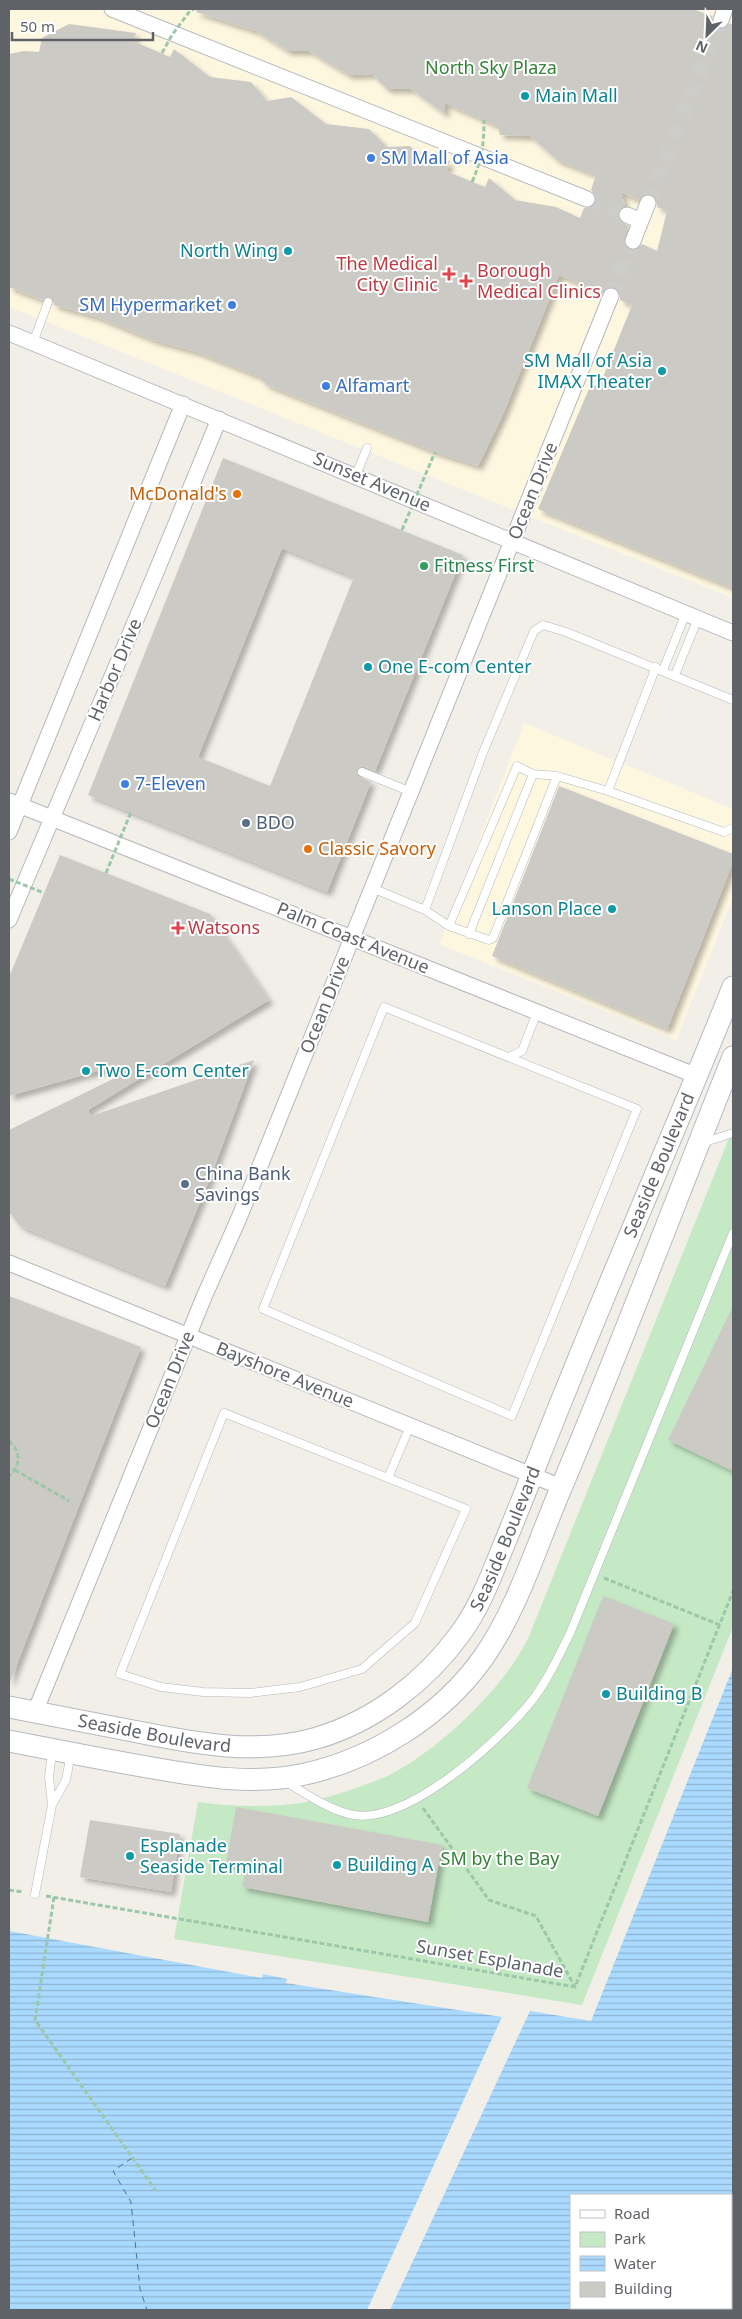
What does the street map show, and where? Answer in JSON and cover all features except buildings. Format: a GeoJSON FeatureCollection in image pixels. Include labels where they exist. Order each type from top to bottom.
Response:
{"type":"FeatureCollection","features":[{"type":"Feature","properties":{"kind":"street"},"geometry":{"type":"LineString","coordinates":[[112,9],[588,199]]}},
{"type":"Feature","properties":{"kind":"street"},"geometry":{"type":"LineString","coordinates":[[633,241],[634,218],[648,203]]}},
{"type":"Feature","properties":{"kind":"street","name":"Ocean Drive"},"geometry":{"type":"LineString","coordinates":[[35,1712],[188,1336],[239,1218],[611,296]]}},
{"type":"Feature","properties":{"kind":"street","name":"Sunset Avenue"},"geometry":{"type":"LineString","coordinates":[[9,333],[514,540],[733,633]]}},
{"type":"Feature","properties":{"kind":"street","name":"Harbor Drive"},"geometry":{"type":"LineString","coordinates":[[9,832],[14,803],[183,404]]}},
{"type":"Feature","properties":{"kind":"street","name":"Harbor Drive"},"geometry":{"type":"LineString","coordinates":[[9,920],[219,419]]}},
{"type":"Feature","properties":{"kind":"street","name":"Palm Coast Avenue"},"geometry":{"type":"LineString","coordinates":[[14,803],[697,1076]]}},
{"type":"Feature","properties":{"kind":"street","name":"Seaside Boulevard"},"geometry":{"type":"LineString","coordinates":[[9,1707],[193,1743],[239,1748],[284,1745],[316,1738],[353,1724],[386,1705],[427,1673],[461,1633],[488,1583],[584,1345],[733,987]]}},
{"type":"Feature","properties":{"kind":"street","name":"Seaside Boulevard"},"geometry":{"type":"LineString","coordinates":[[9,1741],[223,1779],[280,1779],[326,1769],[369,1751],[409,1728],[454,1691],[482,1659],[501,1629],[561,1487],[733,1056]]}},
{"type":"Feature","properties":{"kind":"street","name":"Bayshore Avenue"},"geometry":{"type":"LineString","coordinates":[[9,1263],[561,1487]]}},
{"type":"Feature","properties":{"kind":"lane"},"geometry":{"type":"LineString","coordinates":[[33,343],[48,302]]}},
{"type":"Feature","properties":{"kind":"lane"},"geometry":{"type":"LineString","coordinates":[[356,475],[367,448]]}},
{"type":"Feature","properties":{"kind":"lane"},"geometry":{"type":"LineString","coordinates":[[608,791],[660,669],[692,615]]}},
{"type":"Feature","properties":{"kind":"lane"},"geometry":{"type":"LineString","coordinates":[[675,675],[692,615]]}},
{"type":"Feature","properties":{"kind":"lane"},"geometry":{"type":"LineString","coordinates":[[425,910],[484,750],[534,631],[543,625],[660,669],[733,700]]}},
{"type":"Feature","properties":{"kind":"lane"},"geometry":{"type":"LineString","coordinates":[[449,926],[517,766],[533,774],[557,776],[608,791],[724,832],[733,828]]}},
{"type":"Feature","properties":{"kind":"lane"},"geometry":{"type":"LineString","coordinates":[[362,772],[411,792]]}},
{"type":"Feature","properties":{"kind":"lane"},"geometry":{"type":"LineString","coordinates":[[469,934],[533,774]]}},
{"type":"Feature","properties":{"kind":"lane"},"geometry":{"type":"LineString","coordinates":[[372,888],[425,910],[449,926],[486,940],[493,938],[557,776]]}},
{"type":"Feature","properties":{"kind":"lane"},"geometry":{"type":"LineString","coordinates":[[509,1057],[637,1109],[512,1416],[263,1309],[384,1007],[509,1057],[522,1051],[538,1012]]}},
{"type":"Feature","properties":{"kind":"lane"},"geometry":{"type":"LineString","coordinates":[[698,1145],[733,1133]]}},
{"type":"Feature","properties":{"kind":"lane"},"geometry":{"type":"LineString","coordinates":[[280,1779],[336,1810],[355,1815],[376,1815],[416,1799],[450,1777],[480,1754],[511,1724],[534,1697],[554,1667],[595,1574],[733,1233]]}},
{"type":"Feature","properties":{"kind":"lane"},"geometry":{"type":"LineString","coordinates":[[224,1413],[388,1478],[466,1509],[415,1623],[362,1669],[300,1686],[250,1693],[203,1692],[161,1687],[120,1674],[224,1413]]}},
{"type":"Feature","properties":{"kind":"lane"},"geometry":{"type":"LineString","coordinates":[[388,1478],[410,1426]]}},
{"type":"Feature","properties":{"kind":"lane"},"geometry":{"type":"LineString","coordinates":[[35,1894],[52,1805],[49,1777],[62,1751]]}},
{"type":"Feature","properties":{"kind":"lane"},"geometry":{"type":"LineString","coordinates":[[52,1805],[66,1780],[62,1751]]}},
{"type":"Feature","properties":{"kind":"path"},"geometry":{"type":"LineString","coordinates":[[162,53],[172,35],[190,11],[194,9]]}},
{"type":"Feature","properties":{"kind":"path"},"geometry":{"type":"LineString","coordinates":[[472,182],[481,162],[484,146],[484,120]]}},
{"type":"Feature","properties":{"kind":"path"},"geometry":{"type":"LineString","coordinates":[[402,530],[435,452]]}},
{"type":"Feature","properties":{"kind":"path"},"geometry":{"type":"LineString","coordinates":[[106,873],[131,812]]}},
{"type":"Feature","properties":{"kind":"path"},"geometry":{"type":"LineString","coordinates":[[9,879],[44,893]]}},
{"type":"Feature","properties":{"kind":"path"},"geometry":{"type":"LineString","coordinates":[[9,1441],[18,1451],[18,1464],[9,1476]]}},
{"type":"Feature","properties":{"kind":"path"},"geometry":{"type":"LineString","coordinates":[[15,1470],[69,1500]]}},
{"type":"Feature","properties":{"kind":"path"},"geometry":{"type":"LineString","coordinates":[[595,1574],[720,1624]]}},
{"type":"Feature","properties":{"kind":"path","name":"Sunset Esplanade"},"geometry":{"type":"LineString","coordinates":[[9,1890],[575,1987],[733,1591]]}},
{"type":"Feature","properties":{"kind":"path"},"geometry":{"type":"LineString","coordinates":[[416,1799],[489,1900],[536,1916],[575,1987]]}},
{"type":"Feature","properties":{"kind":"path"},"geometry":{"type":"LineString","coordinates":[[54,1897],[35,2020],[156,2191]]}},
{"type":"Feature","properties":{"kind":"shaded area","name":"SM Mall of Asia"},"geometry":{"type":"Polygon","coordinates":[[[9,9],[733,9],[733,598],[9,307],[9,9]]]}},
{"type":"Feature","properties":{"kind":"shaded area"},"geometry":{"type":"Polygon","coordinates":[[[524,723],[733,809],[733,898],[676,1040],[439,944],[524,723]]]}},
{"type":"Feature","properties":{"kind":"green space","name":"SM by the Bay"},"geometry":{"type":"Polygon","coordinates":[[[733,1128],[733,1627],[582,2005],[174,1939],[198,1802],[226,1805],[284,1805],[312,1801],[339,1794],[385,1777],[423,1754],[463,1721],[482,1702],[513,1664],[530,1634],[733,1128]]]}},
{"type":"Feature","properties":{"kind":"water"},"geometry":{"type":"Polygon","coordinates":[[[733,1668],[733,2310],[390,2310],[530,2011],[591,2021],[733,1668]]]}},
{"type":"Feature","properties":{"kind":"water"},"geometry":{"type":"Polygon","coordinates":[[[9,1931],[262,1978],[263,1974],[287,1979],[286,1983],[502,2017],[367,2310],[9,2310],[9,1931]]]}},
{"type":"Feature","properties":{"kind":"ferry route"},"geometry":{"type":"LineString","coordinates":[[132,2158],[113,2171],[131,2202],[140,2289],[147,2310]]}},
{"type":"Feature","properties":{"kind":"tunnel"},"geometry":{"type":"LineString","coordinates":[[648,203],[721,20]]}},
{"type":"Feature","properties":{"kind":"tunnel"},"geometry":{"type":"LineString","coordinates":[[587,199],[627,215]]}},
{"type":"Feature","properties":{"kind":"tunnel"},"geometry":{"type":"LineString","coordinates":[[611,296],[633,241]]}},
{"type":"Feature","properties":{"kind":"place","name":"Main Mall"},"geometry":{"type":"Point","coordinates":[525,96]}},
{"type":"Feature","properties":{"kind":"place","name":"SM Mall of Asia"},"geometry":{"type":"Point","coordinates":[371,158]}},
{"type":"Feature","properties":{"kind":"place","name":"North Wing"},"geometry":{"type":"Point","coordinates":[288,251]}},
{"type":"Feature","properties":{"kind":"place","name":"The Medical City Clinic"},"geometry":{"type":"Point","coordinates":[449,274]}},
{"type":"Feature","properties":{"kind":"place","name":"Borough Medical Clinics"},"geometry":{"type":"Point","coordinates":[466,281]}},
{"type":"Feature","properties":{"kind":"place","name":"SM Hypermarket"},"geometry":{"type":"Point","coordinates":[232,305]}},
{"type":"Feature","properties":{"kind":"place","name":"SM Mall of Asia IMAX Theater"},"geometry":{"type":"Point","coordinates":[662,371]}},
{"type":"Feature","properties":{"kind":"place","name":"Alfamart"},"geometry":{"type":"Point","coordinates":[326,386]}},
{"type":"Feature","properties":{"kind":"place","name":"McDonald's"},"geometry":{"type":"Point","coordinates":[237,494]}},
{"type":"Feature","properties":{"kind":"place","name":"Fitness First"},"geometry":{"type":"Point","coordinates":[424,566]}},
{"type":"Feature","properties":{"kind":"place","name":"One E-com Center"},"geometry":{"type":"Point","coordinates":[368,667]}},
{"type":"Feature","properties":{"kind":"place","name":"7-Eleven"},"geometry":{"type":"Point","coordinates":[125,784]}},
{"type":"Feature","properties":{"kind":"place","name":"BDO"},"geometry":{"type":"Point","coordinates":[246,823]}},
{"type":"Feature","properties":{"kind":"place","name":"Classic Savory"},"geometry":{"type":"Point","coordinates":[308,849]}},
{"type":"Feature","properties":{"kind":"place","name":"Lanson Place"},"geometry":{"type":"Point","coordinates":[612,909]}},
{"type":"Feature","properties":{"kind":"place","name":"Watsons"},"geometry":{"type":"Point","coordinates":[178,928]}},
{"type":"Feature","properties":{"kind":"place","name":"Two E-com Center"},"geometry":{"type":"Point","coordinates":[86,1071]}},
{"type":"Feature","properties":{"kind":"place","name":"China Bank Savings"},"geometry":{"type":"Point","coordinates":[185,1184]}},
{"type":"Feature","properties":{"kind":"place","name":"Building B"},"geometry":{"type":"Point","coordinates":[606,1694]}},
{"type":"Feature","properties":{"kind":"place","name":"Esplanade Seaside Terminal"},"geometry":{"type":"Point","coordinates":[130,1856]}},
{"type":"Feature","properties":{"kind":"place","name":"Building A"},"geometry":{"type":"Point","coordinates":[337,1865]}},
{"type":"Feature","properties":{"kind":"park label","name":"North Sky Plaza"},"geometry":{"type":"Point","coordinates":[491,68]}}]}
